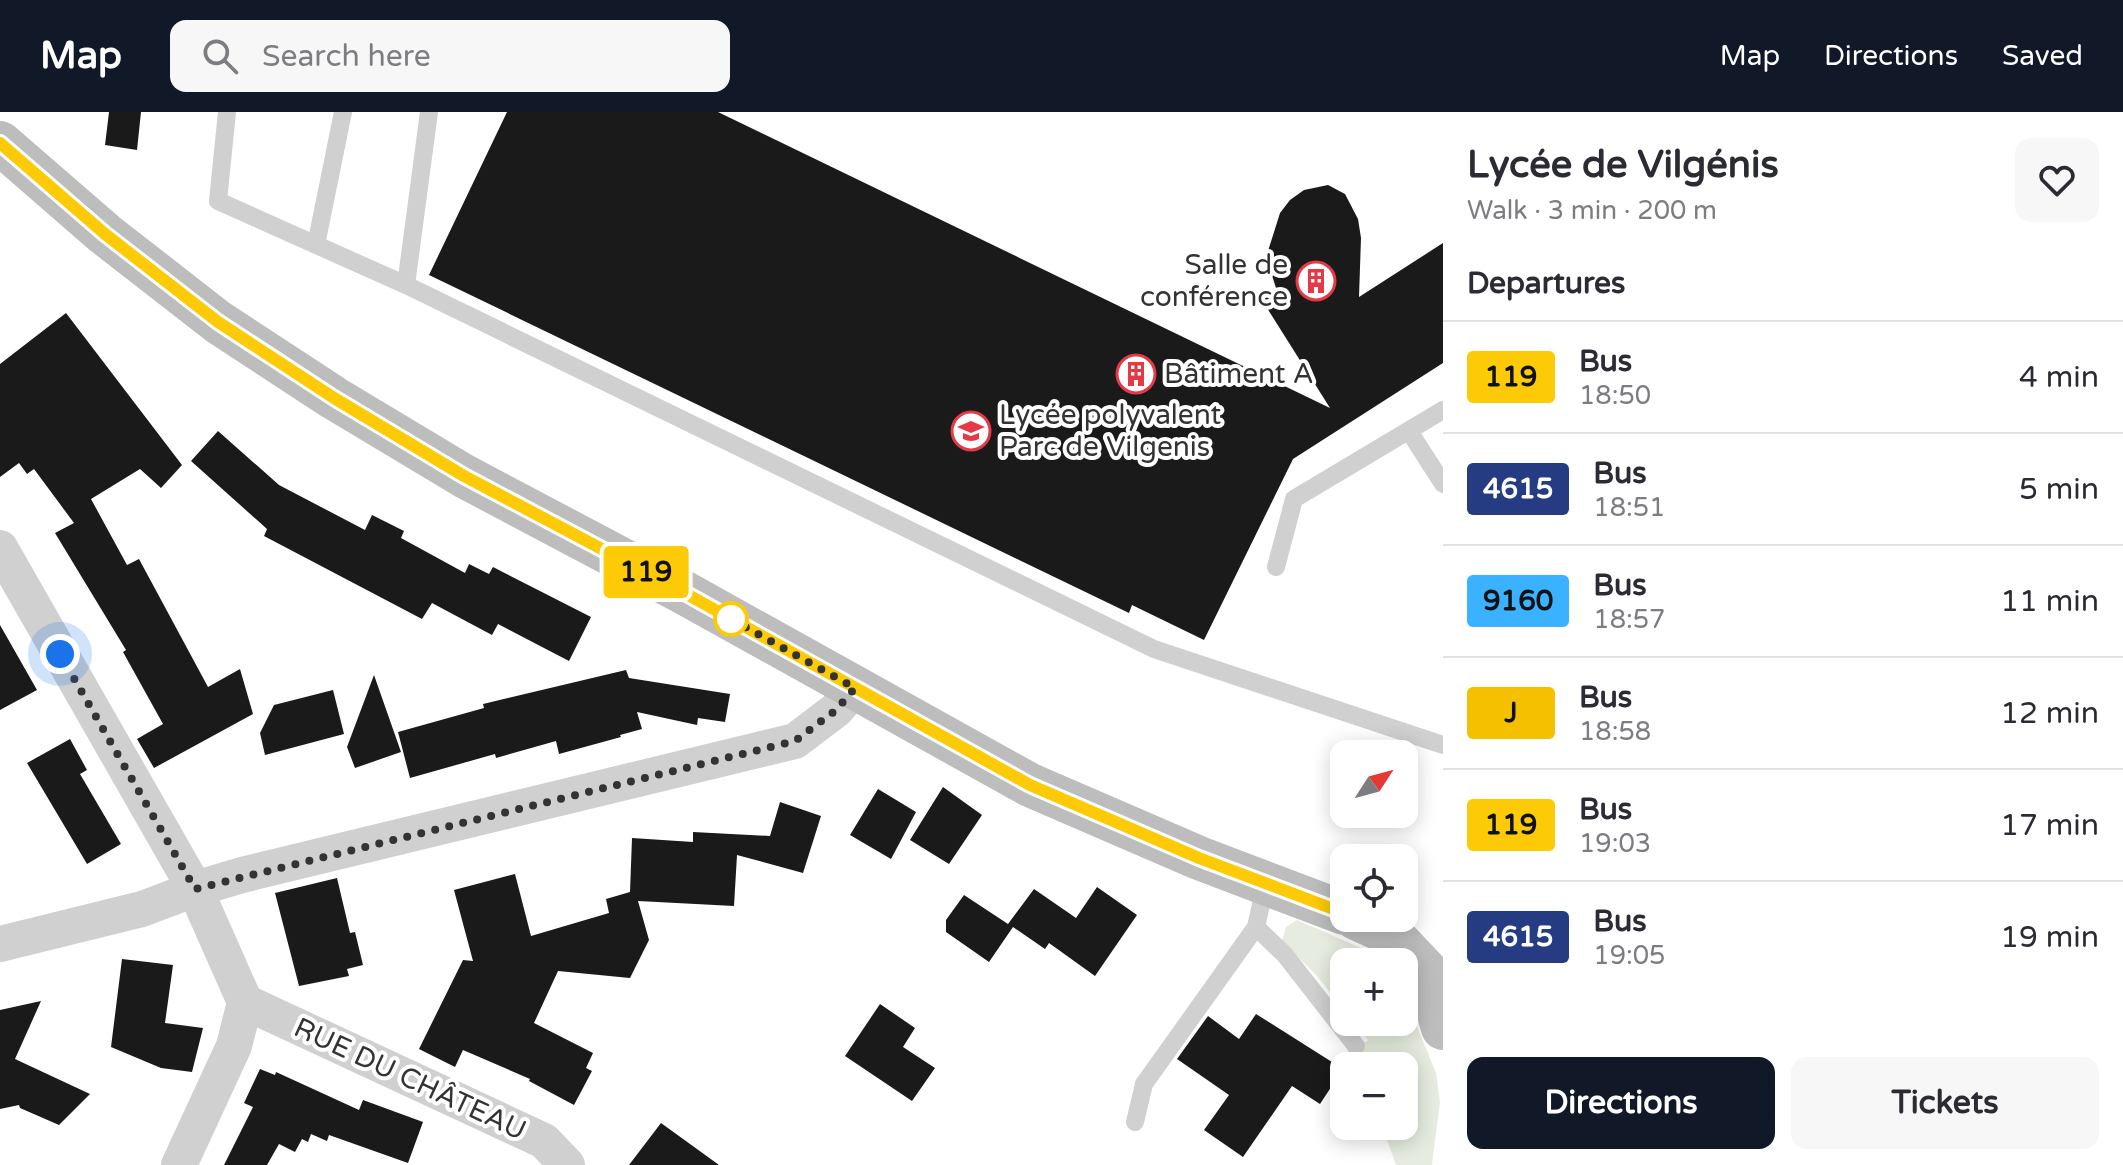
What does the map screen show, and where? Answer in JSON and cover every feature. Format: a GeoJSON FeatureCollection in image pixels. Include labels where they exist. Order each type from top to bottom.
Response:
{"type":"FeatureCollection","features":[{"type":"Feature","properties":{"kind":"street"},"geometry":{"type":"LineString","coordinates":[[0,143],[105,234],[218,322],[325,392],[464,476],[1030,785],[1199,858],[1330,907]]}},
{"type":"Feature","properties":{"kind":"street"},"geometry":{"type":"LineString","coordinates":[[0,548],[195,889],[245,1002],[234,1046],[179,1165]]}},
{"type":"Feature","properties":{"kind":"street"},"geometry":{"type":"LineString","coordinates":[[0,944],[142,909],[195,889],[795,741],[836,710],[855,688]]}},
{"type":"Feature","properties":{"kind":"street"},"geometry":{"type":"LineString","coordinates":[[1387,932],[1442,999]]}},
{"type":"Feature","properties":{"kind":"street","name":"RUE DU CHÂTEAU"},"geometry":{"type":"LineString","coordinates":[[245,1002],[544,1141],[567,1165]]}},
{"type":"Feature","properties":{"kind":"lane"},"geometry":{"type":"LineString","coordinates":[[227,112],[218,201],[406,285],[1154,649],[1443,745]]}},
{"type":"Feature","properties":{"kind":"lane"},"geometry":{"type":"LineString","coordinates":[[316,245],[343,112]]}},
{"type":"Feature","properties":{"kind":"lane"},"geometry":{"type":"LineString","coordinates":[[406,285],[429,112]]}},
{"type":"Feature","properties":{"kind":"lane"},"geometry":{"type":"LineString","coordinates":[[1276,567],[1294,499],[1443,410]]}},
{"type":"Feature","properties":{"kind":"lane"},"geometry":{"type":"LineString","coordinates":[[1409,431],[1443,484]]}},
{"type":"Feature","properties":{"kind":"lane"},"geometry":{"type":"LineString","coordinates":[[1135,1122],[1144,1084],[1256,927],[1266,882]]}},
{"type":"Feature","properties":{"kind":"lane"},"geometry":{"type":"LineString","coordinates":[[1256,927],[1285,955],[1356,1046]]}},
{"type":"Feature","properties":{"kind":"shaded area"},"geometry":{"type":"Polygon","coordinates":[[[1297,920],[1361,948],[1330,948],[1330,992],[1282,941],[1286,927],[1297,920]]]}},
{"type":"Feature","properties":{"kind":"shaded area"},"geometry":{"type":"Polygon","coordinates":[[[1418,1029],[1436,1073],[1440,1102],[1432,1165],[1396,1165],[1387,1140],[1418,1140],[1418,1052],[1352,1052],[1368,1040],[1365,1036],[1418,1036],[1418,1029]]]}},
{"type":"Feature","properties":{"kind":"building"},"geometry":{"type":"Polygon","coordinates":[[[109,112],[141,112],[137,150],[105,145],[109,112]]]}},
{"type":"Feature","properties":{"kind":"building","name":"Bâtiment A"},"geometry":{"type":"Polygon","coordinates":[[[507,112],[718,112],[1330,408],[1262,300],[1277,291],[1268,263],[1268,251],[1280,213],[1290,200],[1304,190],[1328,185],[1345,194],[1358,219],[1361,238],[1359,297],[1443,243],[1443,363],[1293,459],[1204,640],[1132,605],[1129,613],[429,275],[507,112]]]}},
{"type":"Feature","properties":{"kind":"building"},"geometry":{"type":"Polygon","coordinates":[[[66,313],[182,465],[161,488],[140,469],[91,499],[127,565],[139,559],[208,687],[240,669],[253,714],[154,768],[137,739],[163,724],[123,652],[126,650],[55,533],[74,523],[34,469],[27,474],[19,463],[0,477],[0,364],[66,313]]]}},
{"type":"Feature","properties":{"kind":"building"},"geometry":{"type":"Polygon","coordinates":[[[218,431],[279,485],[365,530],[372,515],[404,531],[401,538],[465,573],[469,564],[489,574],[493,567],[591,617],[569,661],[498,624],[492,635],[432,603],[422,619],[264,536],[267,529],[191,461],[218,431]]]}},
{"type":"Feature","properties":{"kind":"building"},"geometry":{"type":"Polygon","coordinates":[[[0,625],[37,690],[0,710],[0,625]]]}},
{"type":"Feature","properties":{"kind":"building"},"geometry":{"type":"Polygon","coordinates":[[[626,670],[629,678],[730,694],[725,722],[698,718],[697,725],[637,712],[642,729],[621,737],[559,754],[556,741],[410,778],[398,732],[484,708],[483,704],[626,670]]]}},
{"type":"Feature","properties":{"kind":"building"},"geometry":{"type":"Polygon","coordinates":[[[374,675],[401,752],[355,768],[347,747],[374,675]]]}},
{"type":"Feature","properties":{"kind":"building"},"geometry":{"type":"Polygon","coordinates":[[[333,690],[344,734],[265,755],[260,733],[274,705],[333,690]]]}},
{"type":"Feature","properties":{"kind":"building"},"geometry":{"type":"Polygon","coordinates":[[[70,739],[87,770],[80,774],[121,844],[87,864],[27,763],[70,739]]]}},
{"type":"Feature","properties":{"kind":"building"},"geometry":{"type":"Polygon","coordinates":[[[943,787],[982,815],[949,864],[910,840],[943,787]]]}},
{"type":"Feature","properties":{"kind":"building"},"geometry":{"type":"Polygon","coordinates":[[[878,789],[916,812],[891,859],[850,835],[878,789]]]}},
{"type":"Feature","properties":{"kind":"building"},"geometry":{"type":"Polygon","coordinates":[[[780,802],[821,816],[803,873],[737,855],[734,906],[638,901],[649,940],[630,978],[558,971],[534,1023],[593,1053],[586,1068],[592,1071],[574,1105],[530,1079],[463,1050],[455,1067],[419,1049],[463,960],[473,961],[454,890],[515,874],[531,936],[609,913],[606,899],[630,892],[632,838],[693,842],[693,832],[770,836],[780,802]]]}},
{"type":"Feature","properties":{"kind":"building"},"geometry":{"type":"Polygon","coordinates":[[[337,878],[350,933],[355,932],[363,965],[347,969],[349,976],[299,986],[275,893],[337,878]]]}},
{"type":"Feature","properties":{"kind":"building"},"geometry":{"type":"Polygon","coordinates":[[[1097,887],[1137,915],[1095,976],[1049,943],[1045,949],[1013,927],[989,962],[946,932],[946,920],[964,895],[1008,924],[1034,889],[1076,918],[1097,887]]]}},
{"type":"Feature","properties":{"kind":"building"},"geometry":{"type":"Polygon","coordinates":[[[122,959],[173,965],[165,1023],[203,1028],[192,1072],[161,1068],[111,1047],[122,959]]]}},
{"type":"Feature","properties":{"kind":"building"},"geometry":{"type":"Polygon","coordinates":[[[41,1001],[15,1059],[90,1094],[59,1125],[19,1105],[0,1109],[0,1010],[41,1001]]]}},
{"type":"Feature","properties":{"kind":"building"},"geometry":{"type":"Polygon","coordinates":[[[880,1004],[915,1028],[903,1047],[935,1068],[912,1101],[845,1056],[880,1004]]]}},
{"type":"Feature","properties":{"kind":"building"},"geometry":{"type":"Polygon","coordinates":[[[1256,1014],[1330,1061],[1330,1089],[1320,1104],[1292,1086],[1243,1157],[1204,1130],[1229,1095],[1177,1059],[1208,1016],[1239,1039],[1256,1014]]]}},
{"type":"Feature","properties":{"kind":"building"},"geometry":{"type":"Polygon","coordinates":[[[260,1069],[275,1075],[276,1072],[359,1110],[363,1100],[423,1122],[408,1163],[329,1135],[327,1141],[311,1134],[308,1142],[302,1139],[295,1152],[279,1144],[267,1165],[224,1165],[253,1107],[244,1103],[260,1069]]]}},
{"type":"Feature","properties":{"kind":"building"},"geometry":{"type":"Polygon","coordinates":[[[661,1123],[719,1165],[629,1165],[661,1123]]]}},
{"type":"Feature","properties":{"kind":"bus line","name":"119"},"geometry":{"type":"LineString","coordinates":[[0,143],[105,234],[218,322],[334,398],[464,476],[683,592],[1030,785],[1199,858],[1330,907]]}},
{"type":"Feature","properties":{"kind":"place","name":"Salle de conférence"},"geometry":{"type":"Point","coordinates":[1316,281]}},
{"type":"Feature","properties":{"kind":"place","name":"Bâtiment A"},"geometry":{"type":"Point","coordinates":[1136,374]}},
{"type":"Feature","properties":{"kind":"place","name":"Lycée polyvalent Parc de Vilgenis"},"geometry":{"type":"Point","coordinates":[971,431]}},
{"type":"Feature","properties":{"kind":"route"},"geometry":{"type":"LineString","coordinates":[[60,654],[195,889],[795,741],[836,710],[855,688],[731,619]]}}]}
